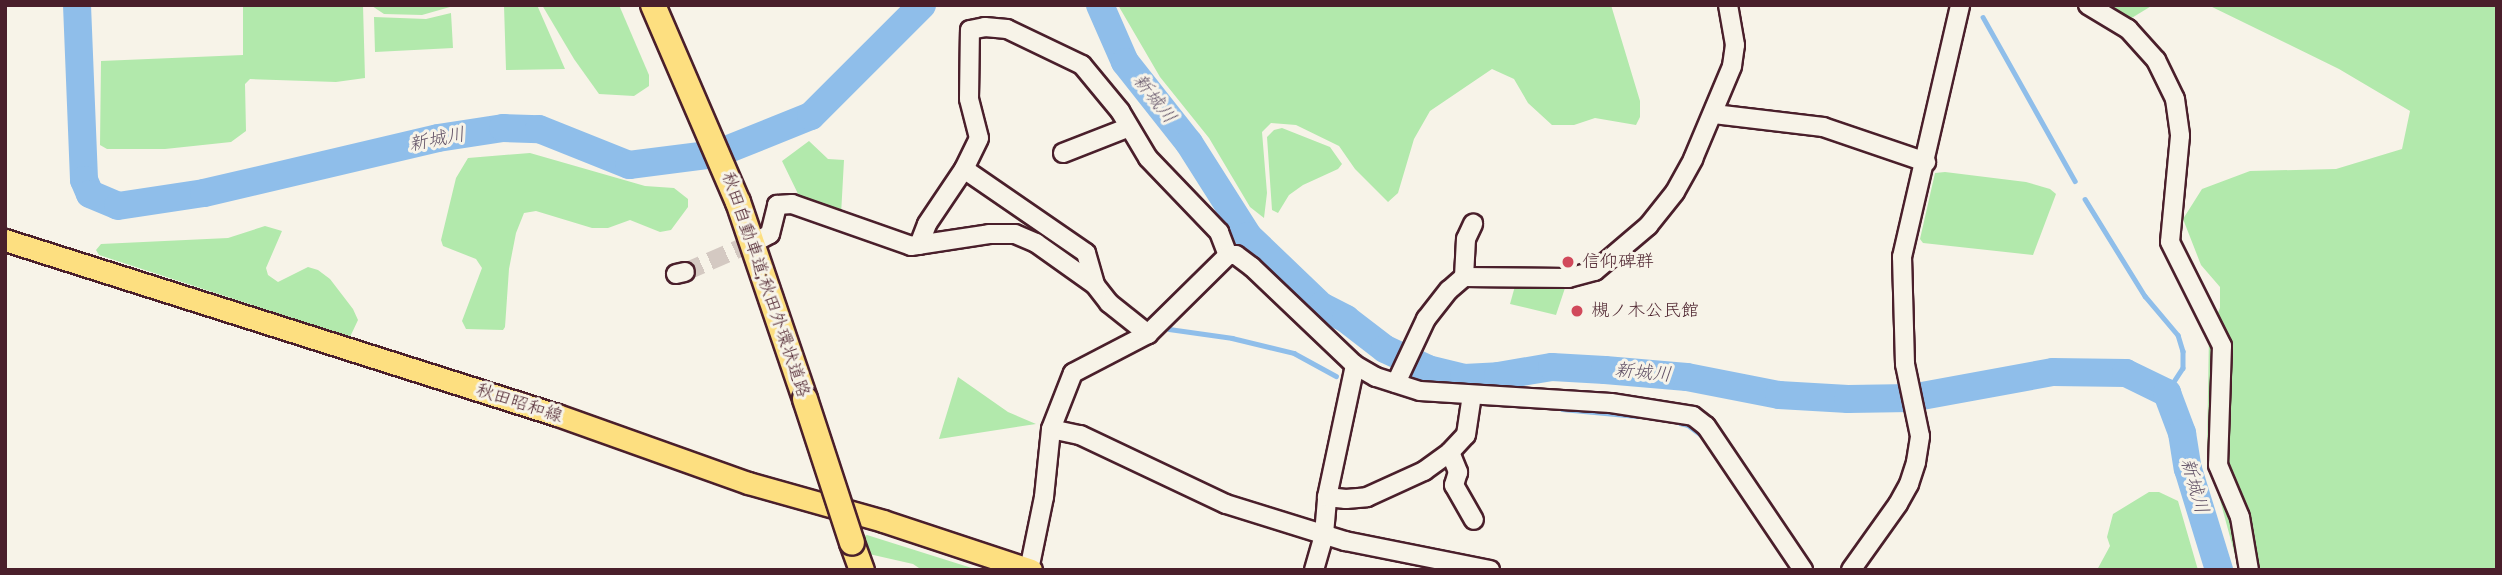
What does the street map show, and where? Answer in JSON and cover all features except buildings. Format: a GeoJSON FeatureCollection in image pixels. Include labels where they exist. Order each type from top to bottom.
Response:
{"type":"FeatureCollection","features":[{"type":"Feature","properties":{"kind":"highway","name":"秋田自動車道;秋田外環状道路"},"geometry":{"type":"LineString","coordinates":[[653,5],[686,76],[738,202],[862,570]]}},
{"type":"Feature","properties":{"kind":"main road","name":"秋田昭和線"},"geometry":{"type":"LineString","coordinates":[[5,240],[557,415],[748,483],[883,521],[1030,570]]}},
{"type":"Feature","properties":{"kind":"street"},"geometry":{"type":"LineString","coordinates":[[1399,379],[1426,319],[1448,290],[1464,277],[1568,278],[1595,271],[1648,226],[1675,192],[1714,114],[1732,66],[1734,45],[1728,5]]}},
{"type":"Feature","properties":{"kind":"street"},"geometry":{"type":"LineString","coordinates":[[1851,570],[1909,484],[1920,436],[1905,363],[1902,257],[1960,5]]}},
{"type":"Feature","properties":{"kind":"street"},"geometry":{"type":"LineString","coordinates":[[2088,5],[2128,29],[2138,39],[2157,60],[2175,99],[2180,136],[2170,242],[2222,346],[2218,464],[2240,517],[2249,570]]}},
{"type":"Feature","properties":{"kind":"street"},"geometry":{"type":"LineString","coordinates":[[919,245],[927,224],[964,169],[979,138],[968,99],[970,30],[985,27],[1007,29],[1082,65],[1120,111],[1148,158],[1219,232],[1228,255]]}},
{"type":"Feature","properties":{"kind":"street"},"geometry":{"type":"LineString","coordinates":[[1714,114],[1823,127],[1926,162]]}},
{"type":"Feature","properties":{"kind":"street"},"geometry":{"type":"LineString","coordinates":[[1063,153],[1128,128]]}},
{"type":"Feature","properties":{"kind":"street"},"geometry":{"type":"LineString","coordinates":[[964,169],[1086,253],[1095,285]]}},
{"type":"Feature","properties":{"kind":"street"},"geometry":{"type":"LineString","coordinates":[[761,239],[770,234],[777,205],[792,204],[911,246],[989,234],[1015,234],[1036,243],[1095,285],[1109,303],[1148,334]]}},
{"type":"Feature","properties":{"kind":"street"},"geometry":{"type":"LineString","coordinates":[[1464,277],[1466,239],[1473,224]]}},
{"type":"Feature","properties":{"kind":"street"},"geometry":{"type":"LineString","coordinates":[[1030,570],[1044,497],[1051,429],[1073,373],[1148,334],[1228,255],[1236,255],[1252,267],[1355,365],[1399,379],[1420,391],[1611,403],[1693,416],[1706,426],[1803,570]]}},
{"type":"Feature","properties":{"kind":"street"},"geometry":{"type":"LineString","coordinates":[[1314,570],[1324,534],[1327,497],[1355,365]]}},
{"type":"Feature","properties":{"kind":"street"},"geometry":{"type":"LineString","coordinates":[[1327,497],[1367,497],[1424,471],[1450,452],[1466,435],[1472,395]]}},
{"type":"Feature","properties":{"kind":"street"},"geometry":{"type":"LineString","coordinates":[[1051,429],[1080,435],[1226,504],[1324,534],[1490,570]]}},
{"type":"Feature","properties":{"kind":"street"},"geometry":{"type":"LineString","coordinates":[[1450,452],[1458,472],[1454,485],[1474,520]]}},
{"type":"Feature","properties":{"kind":"green space"},"geometry":{"type":"Polygon","coordinates":[[[243,5],[363,5],[365,78],[336,82],[250,79],[245,84],[246,131],[231,142],[165,149],[107,149],[100,145],[101,61],[243,55],[243,5]]]}},
{"type":"Feature","properties":{"kind":"green space"},"geometry":{"type":"Polygon","coordinates":[[[457,5],[422,15],[384,14],[372,6],[457,5]]]}},
{"type":"Feature","properties":{"kind":"green space"},"geometry":{"type":"Polygon","coordinates":[[[504,5],[537,5],[565,69],[506,70],[504,5]]]}},
{"type":"Feature","properties":{"kind":"green space"},"geometry":{"type":"Polygon","coordinates":[[[542,5],[619,5],[649,75],[649,86],[634,96],[599,94],[574,59],[542,5]]]}},
{"type":"Feature","properties":{"kind":"green space"},"geometry":{"type":"Polygon","coordinates":[[[1118,5],[1611,5],[1640,101],[1640,117],[1636,125],[1595,118],[1574,125],[1552,125],[1528,103],[1514,79],[1492,69],[1430,111],[1414,139],[1398,193],[1388,202],[1355,169],[1339,146],[1296,125],[1271,123],[1262,132],[1267,193],[1264,218],[1250,207],[1209,138],[1160,77],[1118,5]]]}},
{"type":"Feature","properties":{"kind":"green space"},"geometry":{"type":"Polygon","coordinates":[[[2106,5],[2153,5],[2130,19],[2116,14],[2106,5]]]}},
{"type":"Feature","properties":{"kind":"green space"},"geometry":{"type":"Polygon","coordinates":[[[2208,5],[2497,5],[2497,570],[2239,570],[2207,452],[2209,333],[2220,308],[2220,287],[2201,265],[2183,219],[2202,189],[2250,171],[2336,169],[2402,149],[2410,111],[2339,69],[2208,5]]]}},
{"type":"Feature","properties":{"kind":"green space"},"geometry":{"type":"Polygon","coordinates":[[[451,13],[453,48],[375,52],[374,17],[426,19],[451,13]]]}},
{"type":"Feature","properties":{"kind":"green space"},"geometry":{"type":"Polygon","coordinates":[[[1282,128],[1330,147],[1342,164],[1338,169],[1303,185],[1289,195],[1278,213],[1272,210],[1267,137],[1274,130],[1282,128]]]}},
{"type":"Feature","properties":{"kind":"green space"},"geometry":{"type":"Polygon","coordinates":[[[809,141],[828,159],[844,160],[841,215],[802,202],[782,161],[809,141]]]}},
{"type":"Feature","properties":{"kind":"green space"},"geometry":{"type":"Polygon","coordinates":[[[530,153],[645,186],[674,188],[688,199],[688,207],[671,230],[660,232],[630,220],[608,228],[592,228],[536,211],[524,213],[516,233],[509,269],[505,327],[503,330],[466,329],[462,321],[482,268],[476,259],[443,246],[441,240],[456,178],[468,158],[530,153]]]}},
{"type":"Feature","properties":{"kind":"green space"},"geometry":{"type":"Polygon","coordinates":[[[1935,173],[2026,182],[2050,189],[2056,194],[2033,255],[1923,243],[1920,239],[1935,173]]]}},
{"type":"Feature","properties":{"kind":"green space"},"geometry":{"type":"Polygon","coordinates":[[[265,226],[282,231],[266,268],[268,275],[278,282],[308,267],[318,270],[330,279],[358,320],[350,337],[99,255],[96,250],[101,244],[228,238],[265,226]]]}},
{"type":"Feature","properties":{"kind":"green space"},"geometry":{"type":"Polygon","coordinates":[[[1515,286],[1565,288],[1556,315],[1510,304],[1515,286]]]}},
{"type":"Feature","properties":{"kind":"green space"},"geometry":{"type":"Polygon","coordinates":[[[958,377],[1008,412],[1036,424],[939,439],[958,377]]]}},
{"type":"Feature","properties":{"kind":"green space"},"geometry":{"type":"Polygon","coordinates":[[[2149,492],[2159,492],[2178,501],[2198,570],[2097,570],[2110,546],[2107,537],[2113,514],[2149,492]]]}},
{"type":"Feature","properties":{"kind":"green space"},"geometry":{"type":"Polygon","coordinates":[[[867,535],[978,570],[922,570],[913,564],[869,554],[861,537],[867,535]]]}},
{"type":"Feature","properties":{"kind":"waterway","name":"新城川"},"geometry":{"type":"LineString","coordinates":[[77,5],[84,180],[90,194],[118,206],[204,193],[438,138],[503,128],[539,129],[629,165],[716,154],[811,116],[922,5]]}},
{"type":"Feature","properties":{"kind":"waterway","name":"新城川"},"geometry":{"type":"LineString","coordinates":[[1100,5],[1125,62],[1189,143],[1248,236],[1321,306],[1346,319],[1385,349],[1428,369],[1464,378],[1498,376],[1552,367],[1687,377],[1779,395],[1848,399],[1911,398],[2053,372],[2126,373],[2167,393],[2182,433],[2188,469],[2219,570]]}},
{"type":"Feature","properties":{"kind":"waterway"},"geometry":{"type":"LineString","coordinates":[[1983,17],[2075,181]]}},
{"type":"Feature","properties":{"kind":"waterway"},"geometry":{"type":"LineString","coordinates":[[2085,199],[2145,296],[2178,335],[2183,351],[2183,368],[2167,393]]}},
{"type":"Feature","properties":{"kind":"waterway"},"geometry":{"type":"LineString","coordinates":[[1169,329],[1232,338],[1294,353],[1336,376]]}},
{"type":"Feature","properties":{"kind":"waterway"},"geometry":{"type":"LineString","coordinates":[[1387,389],[1412,397]]}},
{"type":"Feature","properties":{"kind":"waterway"},"geometry":{"type":"LineString","coordinates":[[1562,409],[1637,416]]}},
{"type":"Feature","properties":{"kind":"waterway"},"geometry":{"type":"LineString","coordinates":[[1680,423],[1688,425],[1705,438]]}},
{"type":"Feature","properties":{"kind":"tunnel"},"geometry":{"type":"LineString","coordinates":[[685,272],[761,239]]}},
{"type":"Feature","properties":{"kind":"place","name":"信仰碑群"},"geometry":{"type":"Point","coordinates":[1568,262]}},
{"type":"Feature","properties":{"kind":"place","name":"槻ノ木公民館"},"geometry":{"type":"Point","coordinates":[1577,311]}}]}
